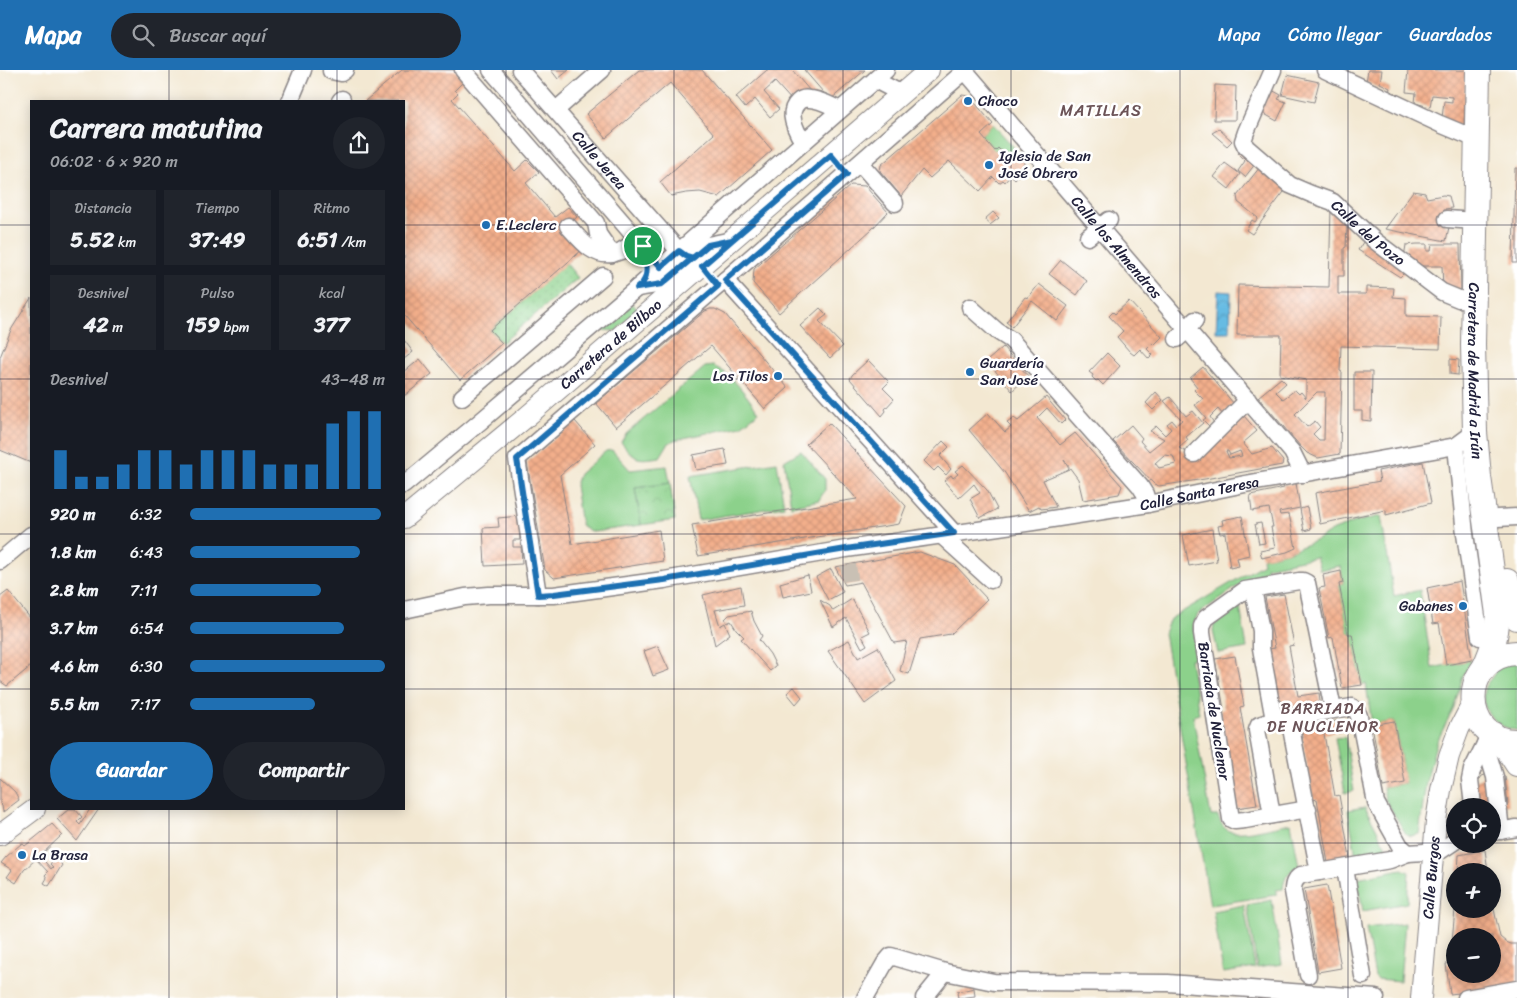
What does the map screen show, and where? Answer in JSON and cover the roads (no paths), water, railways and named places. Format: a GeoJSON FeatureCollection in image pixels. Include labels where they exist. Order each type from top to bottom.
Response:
{"type":"FeatureCollection","features":[{"type":"Feature","properties":{"kind":"highway","name":"Carretera de Madrid a Irún"},"geometry":{"type":"LineString","coordinates":[[1473,702],[1475,683],[1484,668],[1497,635],[1498,614],[1478,465],[1465,439],[1473,378],[1478,70]]}},
{"type":"Feature","properties":{"kind":"highway","name":"Carretera de Madrid a Irún"},"geometry":{"type":"LineString","coordinates":[[1489,70],[1485,384],[1487,436],[1507,518],[1503,560],[1517,618]]}},
{"type":"Feature","properties":{"kind":"highway"},"geometry":{"type":"LineString","coordinates":[[1484,668],[1496,658],[1517,653]]}},
{"type":"Feature","properties":{"kind":"highway"},"geometry":{"type":"LineString","coordinates":[[1473,702],[1475,712],[1489,736],[1508,750],[1517,764]]}},
{"type":"Feature","properties":{"kind":"highway"},"geometry":{"type":"LineString","coordinates":[[1489,736],[1517,741]]}},
{"type":"Feature","properties":{"kind":"main road","name":"Carretera de Bilbao"},"geometry":{"type":"LineString","coordinates":[[405,517],[524,419],[691,258],[732,240],[929,70]]}},
{"type":"Feature","properties":{"kind":"main road","name":"Calle Burgos"},"geometry":{"type":"LineString","coordinates":[[1421,998],[1436,821],[1445,770],[1460,729],[1473,702]]}},
{"type":"Feature","properties":{"kind":"main road"},"geometry":{"type":"LineString","coordinates":[[0,835],[34,810]]}},
{"type":"Feature","properties":{"kind":"street"},"geometry":{"type":"LineString","coordinates":[[290,100],[304,70]]}},
{"type":"Feature","properties":{"kind":"street"},"geometry":{"type":"LineString","coordinates":[[331,71],[341,73],[345,70]]}},
{"type":"Feature","properties":{"kind":"street"},"geometry":{"type":"LineString","coordinates":[[464,70],[596,222],[598,234],[612,254]]}},
{"type":"Feature","properties":{"kind":"street","name":"Calle Jerea"},"geometry":{"type":"LineString","coordinates":[[491,70],[641,243],[668,270]]}},
{"type":"Feature","properties":{"kind":"street","name":"Calle Jerea"},"geometry":{"type":"LineString","coordinates":[[520,70],[691,258],[722,283],[947,534]]}},
{"type":"Feature","properties":{"kind":"street"},"geometry":{"type":"LineString","coordinates":[[556,110],[602,70]]}},
{"type":"Feature","properties":{"kind":"street","name":"Calle del Pozo"},"geometry":{"type":"LineString","coordinates":[[1273,70],[1243,141],[1252,153],[1290,184],[1333,202],[1375,241],[1442,292],[1460,299],[1473,300]]}},
{"type":"Feature","properties":{"kind":"street"},"geometry":{"type":"LineString","coordinates":[[1325,70],[1476,139]]}},
{"type":"Feature","properties":{"kind":"street"},"geometry":{"type":"LineString","coordinates":[[538,595],[517,459],[966,71]]}},
{"type":"Feature","properties":{"kind":"street","name":"Calle los Almendros"},"geometry":{"type":"LineString","coordinates":[[966,71],[1292,452],[1303,474]]}},
{"type":"Feature","properties":{"kind":"street"},"geometry":{"type":"LineString","coordinates":[[880,75],[902,94]]}},
{"type":"Feature","properties":{"kind":"street","name":"Carretera de Bilbao"},"geometry":{"type":"LineString","coordinates":[[691,258],[803,142],[880,75]]}},
{"type":"Feature","properties":{"kind":"street"},"geometry":{"type":"LineString","coordinates":[[803,142],[797,133],[792,113],[795,105],[801,100],[809,98],[840,110]]}},
{"type":"Feature","properties":{"kind":"street"},"geometry":{"type":"LineString","coordinates":[[831,155],[847,174]]}},
{"type":"Feature","properties":{"kind":"street"},"geometry":{"type":"LineString","coordinates":[[860,163],[895,203]]}},
{"type":"Feature","properties":{"kind":"street"},"geometry":{"type":"LineString","coordinates":[[1447,219],[1475,221]]}},
{"type":"Feature","properties":{"kind":"street"},"geometry":{"type":"LineString","coordinates":[[568,226],[592,250],[600,254],[612,254],[641,243],[646,265],[646,276],[640,285]]}},
{"type":"Feature","properties":{"kind":"street"},"geometry":{"type":"LineString","coordinates":[[640,285],[662,284],[668,270],[691,258]]}},
{"type":"Feature","properties":{"kind":"street"},"geometry":{"type":"LineString","coordinates":[[462,397],[603,276]]}},
{"type":"Feature","properties":{"kind":"street","name":"Carretera de Bilbao"},"geometry":{"type":"LineString","coordinates":[[405,484],[640,285]]}},
{"type":"Feature","properties":{"kind":"street"},"geometry":{"type":"LineString","coordinates":[[970,307],[997,332],[1011,340],[1087,417],[1140,486],[1148,504]]}},
{"type":"Feature","properties":{"kind":"street"},"geometry":{"type":"LineString","coordinates":[[1194,454],[1248,400]]}},
{"type":"Feature","properties":{"kind":"street","name":"Calle Santa Teresa"},"geometry":{"type":"LineString","coordinates":[[407,608],[465,597],[554,594],[847,557],[947,534],[1148,504],[1303,474],[1465,439]]}},
{"type":"Feature","properties":{"kind":"street","name":"Carretera de Madrid a Irún"},"geometry":{"type":"LineString","coordinates":[[1465,439],[1465,534],[1480,637]]}},
{"type":"Feature","properties":{"kind":"street"},"geometry":{"type":"LineString","coordinates":[[947,534],[992,580]]}},
{"type":"Feature","properties":{"kind":"street"},"geometry":{"type":"LineString","coordinates":[[0,561],[30,536]]}},
{"type":"Feature","properties":{"kind":"street","name":"Barriada de Nuclenor"},"geometry":{"type":"LineString","coordinates":[[1308,809],[1235,821],[1231,819],[1202,633],[1202,626],[1206,618],[1245,590],[1299,581],[1308,583],[1333,710]]}},
{"type":"Feature","properties":{"kind":"street"},"geometry":{"type":"LineString","coordinates":[[1253,588],[1261,631],[1261,648],[1308,809],[1319,872]]}},
{"type":"Feature","properties":{"kind":"street"},"geometry":{"type":"LineString","coordinates":[[1272,815],[1257,728],[1261,724],[1282,719],[1352,707],[1359,716],[1376,803],[1400,846],[1408,853]]}},
{"type":"Feature","properties":{"kind":"street"},"geometry":{"type":"LineString","coordinates":[[1472,798],[1470,780],[1472,770],[1489,736]]}},
{"type":"Feature","properties":{"kind":"street"},"geometry":{"type":"LineString","coordinates":[[1489,736],[1503,830]]}},
{"type":"Feature","properties":{"kind":"street"},"geometry":{"type":"LineString","coordinates":[[1308,976],[1293,891],[1294,882],[1301,875],[1390,860],[1408,853],[1433,852],[1446,846]]}},
{"type":"Feature","properties":{"kind":"street"},"geometry":{"type":"LineString","coordinates":[[1345,868],[1363,976]]}},
{"type":"Feature","properties":{"kind":"street"},"geometry":{"type":"LineString","coordinates":[[866,998],[885,963],[891,956],[927,968],[994,982],[1168,983],[1376,998]]}},
{"type":"Feature","properties":{"kind":"street"},"geometry":{"type":"LineString","coordinates":[[916,998],[927,968]]}},
{"type":"Feature","properties":{"kind":"street"},"geometry":{"type":"LineString","coordinates":[[924,998],[944,972]]}},
{"type":"Feature","properties":{"kind":"street"},"geometry":{"type":"LineString","coordinates":[[1466,998],[1517,989]]}},
{"type":"Feature","properties":{"kind":"water"},"geometry":{"type":"Polygon","coordinates":[[[1218,291],[1231,292],[1230,332],[1216,332],[1218,291]]]}},
{"type":"Feature","properties":{"kind":"tunnel"},"geometry":{"type":"LineString","coordinates":[[848,565],[851,584]]}},
{"type":"Feature","properties":{"kind":"place","name":"Choco"},"geometry":{"type":"Point","coordinates":[968,101]}},
{"type":"Feature","properties":{"kind":"place","name":"Iglesia de San José Obrero"},"geometry":{"type":"Point","coordinates":[989,165]}},
{"type":"Feature","properties":{"kind":"place","name":"E.Leclerc"},"geometry":{"type":"Point","coordinates":[486,225]}},
{"type":"Feature","properties":{"kind":"place","name":"Guardería San José"},"geometry":{"type":"Point","coordinates":[970,372]}},
{"type":"Feature","properties":{"kind":"place","name":"Los Tilos"},"geometry":{"type":"Point","coordinates":[778,376]}},
{"type":"Feature","properties":{"kind":"place","name":"Gabanes"},"geometry":{"type":"Point","coordinates":[1463,606]}},
{"type":"Feature","properties":{"kind":"place","name":"La Brasa"},"geometry":{"type":"Point","coordinates":[22,855]}},
{"type":"Feature","properties":{"kind":"district","name":"MATILLAS"},"geometry":{"type":"Point","coordinates":[1101,110]}},
{"type":"Feature","properties":{"kind":"district","name":"BARRIADA DE NUCLENOR"},"geometry":{"type":"Point","coordinates":[1323,717]}}]}
